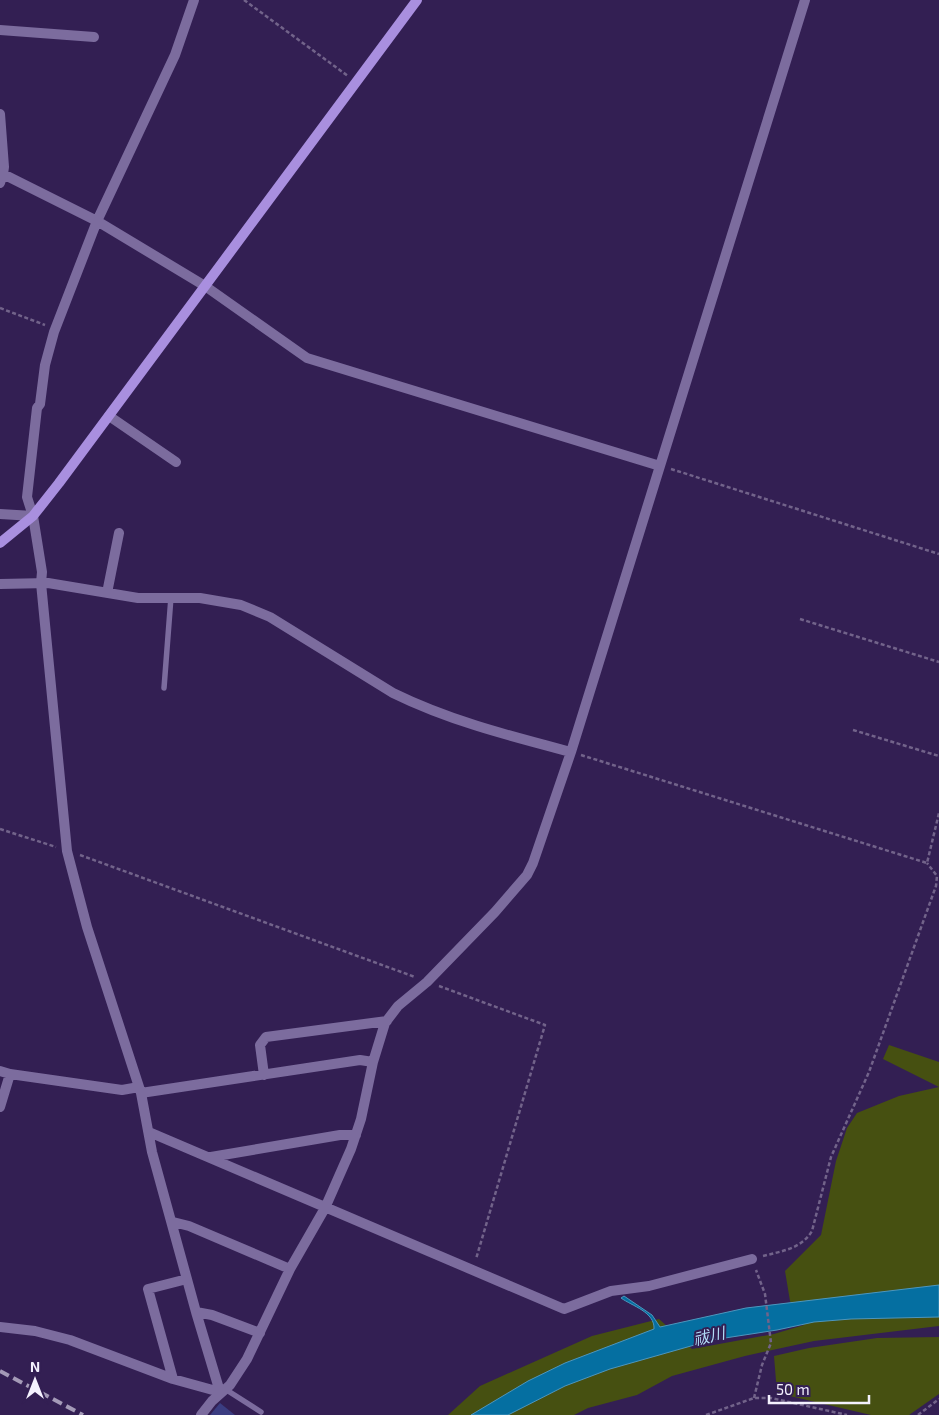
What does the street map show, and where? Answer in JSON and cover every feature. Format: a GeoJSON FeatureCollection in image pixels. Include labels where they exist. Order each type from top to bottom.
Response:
{"type":"FeatureCollection","features":[{"type":"Feature","properties":{"kind":"street"},"geometry":{"type":"LineString","coordinates":[[194,0],[175,55],[97,221],[55,329],[45,365],[40,404],[37,408],[27,498],[42,572],[41,583],[67,851],[86,927],[140,1090],[152,1152],[196,1312],[223,1390]]}},
{"type":"Feature","properties":{"kind":"street"},"geometry":{"type":"LineString","coordinates":[[0,543],[32,516],[59,483],[417,0]]}},
{"type":"Feature","properties":{"kind":"street"},"geometry":{"type":"LineString","coordinates":[[201,1415],[223,1390],[234,1381],[260,1333],[290,1269],[325,1208],[356,1135],[373,1062],[387,1021],[398,1006],[427,982],[495,912],[527,875],[534,863],[571,752],[804,0]]}},
{"type":"Feature","properties":{"kind":"street"},"geometry":{"type":"LineString","coordinates":[[0,30],[94,37]]}},
{"type":"Feature","properties":{"kind":"street"},"geometry":{"type":"LineString","coordinates":[[0,114],[1,176],[97,221],[205,286],[307,358],[660,466]]}},
{"type":"Feature","properties":{"kind":"street"},"geometry":{"type":"LineString","coordinates":[[109,416],[176,462]]}},
{"type":"Feature","properties":{"kind":"street"},"geometry":{"type":"LineString","coordinates":[[0,514],[32,516]]}},
{"type":"Feature","properties":{"kind":"street"},"geometry":{"type":"LineString","coordinates":[[107,593],[120,533]]}},
{"type":"Feature","properties":{"kind":"street"},"geometry":{"type":"LineString","coordinates":[[0,584],[48,583],[138,598],[212,599],[255,610],[270,617],[409,701],[460,722],[571,752]]}},
{"type":"Feature","properties":{"kind":"street"},"geometry":{"type":"LineString","coordinates":[[264,1075],[260,1046],[266,1037],[387,1021]]}},
{"type":"Feature","properties":{"kind":"street"},"geometry":{"type":"LineString","coordinates":[[0,1107],[5,1072],[122,1090],[140,1090],[264,1075],[360,1060],[373,1062]]}},
{"type":"Feature","properties":{"kind":"street"},"geometry":{"type":"LineString","coordinates":[[149,1132],[564,1309],[611,1291],[649,1286],[752,1259]]}},
{"type":"Feature","properties":{"kind":"street"},"geometry":{"type":"LineString","coordinates":[[210,1157],[340,1135],[356,1135]]}},
{"type":"Feature","properties":{"kind":"street"},"geometry":{"type":"LineString","coordinates":[[172,1222],[189,1226],[290,1269]]}},
{"type":"Feature","properties":{"kind":"street"},"geometry":{"type":"LineString","coordinates":[[173,1379],[148,1289],[187,1280]]}},
{"type":"Feature","properties":{"kind":"street"},"geometry":{"type":"LineString","coordinates":[[196,1312],[212,1315],[260,1333]]}},
{"type":"Feature","properties":{"kind":"street"},"geometry":{"type":"LineString","coordinates":[[0,1327],[36,1331],[70,1340],[173,1379],[223,1390]]}},
{"type":"Feature","properties":{"kind":"lane"},"geometry":{"type":"LineString","coordinates":[[164,688],[171,597]]}},
{"type":"Feature","properties":{"kind":"lane"},"geometry":{"type":"LineString","coordinates":[[223,1390],[261,1412]]}},
{"type":"Feature","properties":{"kind":"path"},"geometry":{"type":"LineString","coordinates":[[244,0],[356,82]]}},
{"type":"Feature","properties":{"kind":"path"},"geometry":{"type":"LineString","coordinates":[[0,308],[55,329]]}},
{"type":"Feature","properties":{"kind":"path"},"geometry":{"type":"LineString","coordinates":[[660,466],[939,554]]}},
{"type":"Feature","properties":{"kind":"path"},"geometry":{"type":"LineString","coordinates":[[800,619],[939,662]]}},
{"type":"Feature","properties":{"kind":"path"},"geometry":{"type":"LineString","coordinates":[[853,730],[939,756]]}},
{"type":"Feature","properties":{"kind":"path"},"geometry":{"type":"LineString","coordinates":[[571,752],[927,863],[937,876],[936,886],[869,1072],[831,1157],[812,1231],[806,1240],[795,1247],[752,1259],[764,1294],[771,1343],[762,1365],[754,1398]]}},
{"type":"Feature","properties":{"kind":"path"},"geometry":{"type":"LineString","coordinates":[[927,863],[939,813]]}},
{"type":"Feature","properties":{"kind":"path"},"geometry":{"type":"LineString","coordinates":[[0,830],[67,851],[545,1024],[472,1270]]}},
{"type":"Feature","properties":{"kind":"path"},"geometry":{"type":"LineString","coordinates":[[706,1415],[754,1398],[771,1398],[847,1415]]}},
{"type":"Feature","properties":{"kind":"path"},"geometry":{"type":"LineString","coordinates":[[918,1415],[939,1400]]}},
{"type":"Feature","properties":{"kind":"green space"},"geometry":{"type":"Polygon","coordinates":[[[889,1045],[939,1062],[939,1087],[883,1059],[889,1045]]]}},
{"type":"Feature","properties":{"kind":"green space"},"geometry":{"type":"Polygon","coordinates":[[[939,1087],[939,1326],[814,1341],[745,1356],[672,1376],[637,1395],[588,1408],[574,1415],[448,1415],[480,1386],[592,1336],[659,1319],[692,1349],[774,1334],[804,1325],[790,1301],[785,1271],[821,1235],[836,1161],[847,1128],[857,1113],[899,1096],[939,1087]]]}},
{"type":"Feature","properties":{"kind":"green space"},"geometry":{"type":"Polygon","coordinates":[[[939,1337],[939,1394],[909,1415],[871,1415],[777,1393],[774,1356],[809,1348],[877,1338],[939,1337]]]}},
{"type":"Feature","properties":{"kind":"water","name":"祓川"},"geometry":{"type":"Polygon","coordinates":[[[939,1285],[939,1317],[851,1319],[814,1322],[712,1340],[610,1369],[565,1386],[508,1415],[471,1415],[528,1381],[565,1363],[654,1329],[651,1318],[642,1310],[621,1298],[624,1296],[652,1315],[660,1327],[746,1308],[939,1285]]]}},
{"type":"Feature","properties":{"kind":"building"},"geometry":{"type":"Polygon","coordinates":[[[220,1403],[235,1415],[210,1415],[220,1403]]]}},
{"type":"Feature","properties":{"kind":"railway"},"geometry":{"type":"LineString","coordinates":[[0,1371],[83,1415]]}}]}
